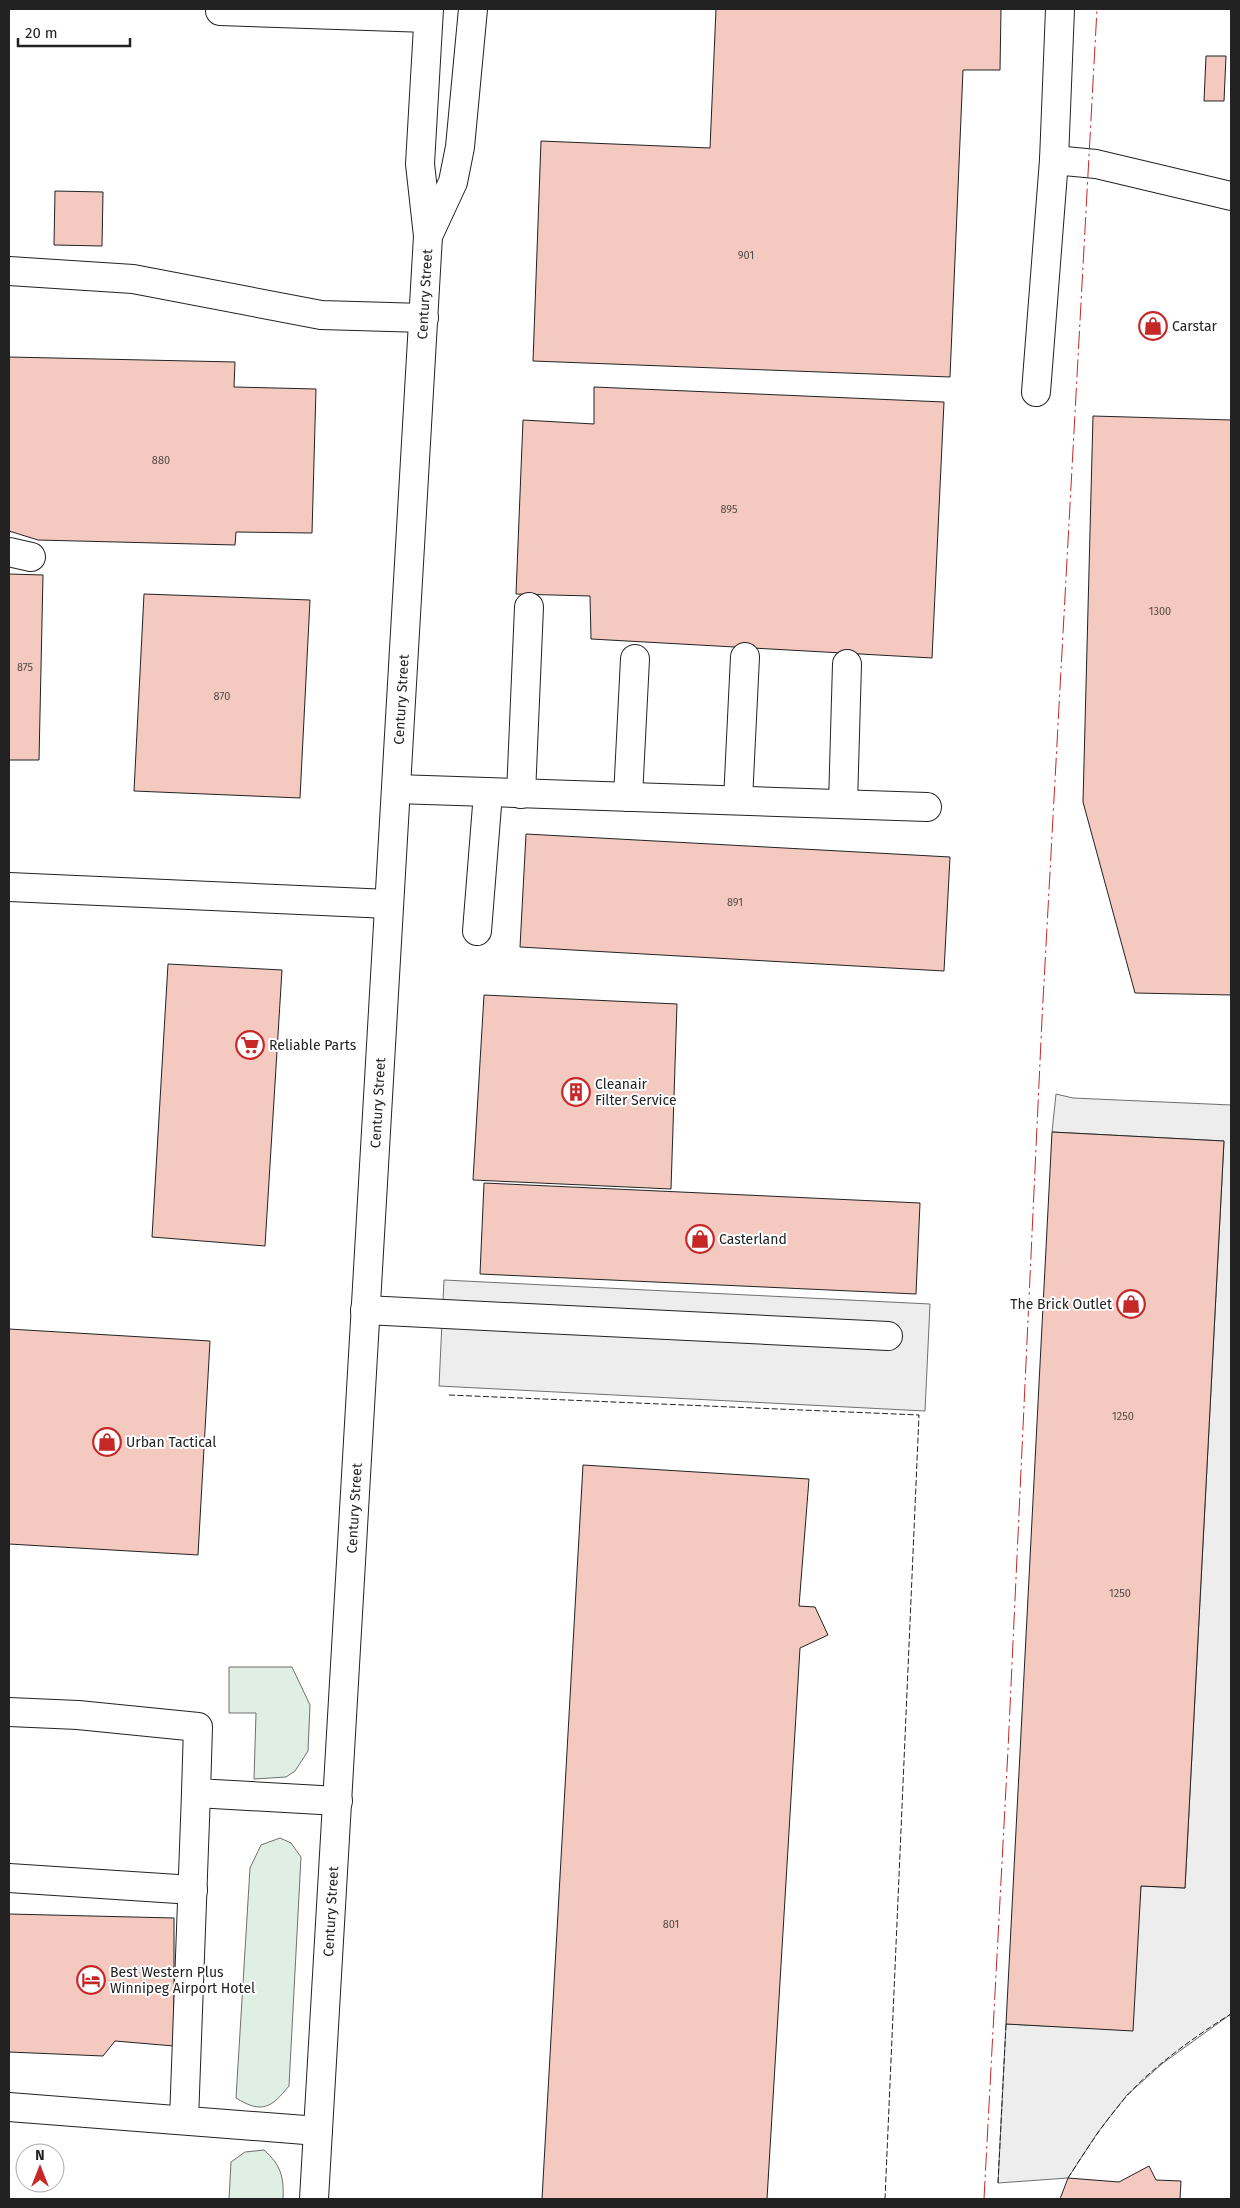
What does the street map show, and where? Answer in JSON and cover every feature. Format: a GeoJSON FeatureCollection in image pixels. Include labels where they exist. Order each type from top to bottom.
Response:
{"type":"FeatureCollection","features":[{"type":"Feature","properties":{"kind":"main road"},"geometry":{"type":"LineString","coordinates":[[428,236],[453,182],[460,147],[473,9]]}},
{"type":"Feature","properties":{"kind":"main road"},"geometry":{"type":"LineString","coordinates":[[1036,392],[1054,160],[1060,9]]}},
{"type":"Feature","properties":{"kind":"main road"},"geometry":{"type":"LineString","coordinates":[[220,11],[428,14]]}},
{"type":"Feature","properties":{"kind":"main road","name":"Century Street"},"geometry":{"type":"LineString","coordinates":[[314,2199],[424,318],[428,236],[420,164],[428,14]]}},
{"type":"Feature","properties":{"kind":"main road"},"geometry":{"type":"LineString","coordinates":[[1054,160],[1096,164],[1231,196]]}},
{"type":"Feature","properties":{"kind":"main road"},"geometry":{"type":"LineString","coordinates":[[9,271],[133,279],[321,315],[424,318]]}},
{"type":"Feature","properties":{"kind":"main road"},"geometry":{"type":"LineString","coordinates":[[521,794],[529,607]]}},
{"type":"Feature","properties":{"kind":"main road"},"geometry":{"type":"LineString","coordinates":[[738,800],[745,657]]}},
{"type":"Feature","properties":{"kind":"main road"},"geometry":{"type":"LineString","coordinates":[[628,797],[635,659]]}},
{"type":"Feature","properties":{"kind":"main road"},"geometry":{"type":"LineString","coordinates":[[843,804],[847,664]]}},
{"type":"Feature","properties":{"kind":"main road"},"geometry":{"type":"LineString","coordinates":[[396,789],[927,807]]}},
{"type":"Feature","properties":{"kind":"main road"},"geometry":{"type":"LineString","coordinates":[[477,931],[488,793]]}},
{"type":"Feature","properties":{"kind":"main road"},"geometry":{"type":"LineString","coordinates":[[9,887],[389,904]]}},
{"type":"Feature","properties":{"kind":"main road"},"geometry":{"type":"LineString","coordinates":[[365,1310],[888,1336]]}},
{"type":"Feature","properties":{"kind":"main road"},"geometry":{"type":"LineString","coordinates":[[9,1712],[78,1715],[198,1727],[184,2120]]}},
{"type":"Feature","properties":{"kind":"main road"},"geometry":{"type":"LineString","coordinates":[[196,1793],[338,1801]]}},
{"type":"Feature","properties":{"kind":"main road"},"geometry":{"type":"LineString","coordinates":[[9,1878],[193,1890]]}},
{"type":"Feature","properties":{"kind":"main road"},"geometry":{"type":"LineString","coordinates":[[9,2107],[318,2131]]}},
{"type":"Feature","properties":{"kind":"green space"},"geometry":{"type":"Polygon","coordinates":[[[229,1667],[292,1667],[310,1705],[308,1751],[295,1771],[286,1777],[254,1779],[256,1713],[229,1713],[229,1667]]]}},
{"type":"Feature","properties":{"kind":"green space"},"geometry":{"type":"Polygon","coordinates":[[[280,1838],[291,1843],[301,1857],[289,2086],[271,2104],[259,2107],[236,2098],[250,1868],[261,1845],[280,1838]]]}},
{"type":"Feature","properties":{"kind":"green space"},"geometry":{"type":"Polygon","coordinates":[[[264,2150],[278,2166],[283,2184],[283,2199],[229,2199],[231,2162],[245,2152],[264,2150]]]}},
{"type":"Feature","properties":{"kind":"shaded area"},"geometry":{"type":"Polygon","coordinates":[[[1056,1094],[1073,1098],[1231,1105],[1231,2014],[1163,2063],[1127,2095],[1098,2132],[1068,2178],[998,2183],[1006,2024],[1128,2030],[1141,1886],[1185,1888],[1224,1141],[1052,1132],[1056,1094]]]}},
{"type":"Feature","properties":{"kind":"shaded area"},"geometry":{"type":"Polygon","coordinates":[[[444,1280],[930,1304],[925,1411],[439,1386],[444,1280]]]}},
{"type":"Feature","properties":{"kind":"building"},"geometry":{"type":"Polygon","coordinates":[[[716,9],[1001,9],[1000,70],[963,70],[950,377],[533,361],[541,141],[710,148],[716,9]]]}},
{"type":"Feature","properties":{"kind":"building"},"geometry":{"type":"Polygon","coordinates":[[[1206,56],[1226,56],[1224,101],[1204,101],[1206,56]]]}},
{"type":"Feature","properties":{"kind":"building"},"geometry":{"type":"Polygon","coordinates":[[[55,191],[103,192],[102,246],[54,245],[55,191]]]}},
{"type":"Feature","properties":{"kind":"building"},"geometry":{"type":"Polygon","coordinates":[[[9,357],[235,362],[234,387],[316,389],[312,533],[236,532],[235,545],[38,540],[9,531],[9,357]]]}},
{"type":"Feature","properties":{"kind":"building"},"geometry":{"type":"Polygon","coordinates":[[[594,387],[944,402],[932,658],[591,639],[590,596],[516,594],[523,420],[594,424],[594,387]]]}},
{"type":"Feature","properties":{"kind":"building"},"geometry":{"type":"Polygon","coordinates":[[[1093,416],[1231,420],[1231,995],[1135,993],[1083,802],[1093,416]]]}},
{"type":"Feature","properties":{"kind":"building"},"geometry":{"type":"Polygon","coordinates":[[[9,574],[43,575],[39,760],[9,760],[9,574]]]}},
{"type":"Feature","properties":{"kind":"building"},"geometry":{"type":"Polygon","coordinates":[[[144,594],[310,600],[300,798],[134,791],[144,594]]]}},
{"type":"Feature","properties":{"kind":"building"},"geometry":{"type":"Polygon","coordinates":[[[526,834],[950,857],[944,971],[520,947],[526,834]]]}},
{"type":"Feature","properties":{"kind":"building"},"geometry":{"type":"Polygon","coordinates":[[[168,964],[282,970],[265,1246],[152,1237],[168,964]]]}},
{"type":"Feature","properties":{"kind":"building","name":"Cleanair Filter Service"},"geometry":{"type":"Polygon","coordinates":[[[484,995],[677,1004],[671,1189],[473,1180],[484,995]]]}},
{"type":"Feature","properties":{"kind":"building"},"geometry":{"type":"Polygon","coordinates":[[[1052,1132],[1224,1141],[1185,1888],[1141,1886],[1133,2031],[1006,2024],[1052,1132]]]}},
{"type":"Feature","properties":{"kind":"building","name":"Casterland"},"geometry":{"type":"Polygon","coordinates":[[[484,1183],[920,1203],[916,1294],[480,1274],[484,1183]]]}},
{"type":"Feature","properties":{"kind":"building","name":"Urban Tactical"},"geometry":{"type":"Polygon","coordinates":[[[9,1329],[210,1341],[198,1555],[9,1544],[9,1329]]]}},
{"type":"Feature","properties":{"kind":"building"},"geometry":{"type":"Polygon","coordinates":[[[583,1465],[809,1479],[799,1606],[815,1607],[828,1635],[800,1648],[767,2199],[542,2199],[583,1465]]]}},
{"type":"Feature","properties":{"kind":"building","name":"Best Western Plus Winnipeg Airport Hotel"},"geometry":{"type":"Polygon","coordinates":[[[9,1914],[174,1918],[174,2046],[115,2041],[103,2056],[9,2052],[9,1914]]]}},
{"type":"Feature","properties":{"kind":"building"},"geometry":{"type":"Polygon","coordinates":[[[1149,2166],[1156,2180],[1181,2181],[1180,2199],[1060,2199],[1068,2178],[1119,2182],[1149,2166]]]}},
{"type":"Feature","properties":{"kind":"fence"},"geometry":{"type":"LineString","coordinates":[[449,1395],[919,1415],[885,2199]]}},
{"type":"Feature","properties":{"kind":"fence"},"geometry":{"type":"LineString","coordinates":[[1068,2178],[1103,2126],[1136,2086],[1176,2052],[1231,2014]]}},
{"type":"Feature","properties":{"kind":"fence"},"geometry":{"type":"LineString","coordinates":[[998,2183],[1006,2024]]}},
{"type":"Feature","properties":{"kind":"power"},"geometry":{"type":"LineString","coordinates":[[984,2199],[1008,1750],[1042,1019],[1097,9]]}},
{"type":"Feature","properties":{"kind":"place","name":"Carstar"},"geometry":{"type":"Point","coordinates":[1153,326]}},
{"type":"Feature","properties":{"kind":"place","name":"Reliable Parts"},"geometry":{"type":"Point","coordinates":[250,1045]}},
{"type":"Feature","properties":{"kind":"place","name":"Cleanair Filter Service"},"geometry":{"type":"Point","coordinates":[576,1092]}},
{"type":"Feature","properties":{"kind":"place","name":"Casterland"},"geometry":{"type":"Point","coordinates":[700,1239]}},
{"type":"Feature","properties":{"kind":"place","name":"The Brick Outlet"},"geometry":{"type":"Point","coordinates":[1131,1304]}},
{"type":"Feature","properties":{"kind":"place","name":"Urban Tactical"},"geometry":{"type":"Point","coordinates":[107,1442]}},
{"type":"Feature","properties":{"kind":"place","name":"Best Western Plus Winnipeg Airport Hotel"},"geometry":{"type":"Point","coordinates":[91,1980]}}]}
